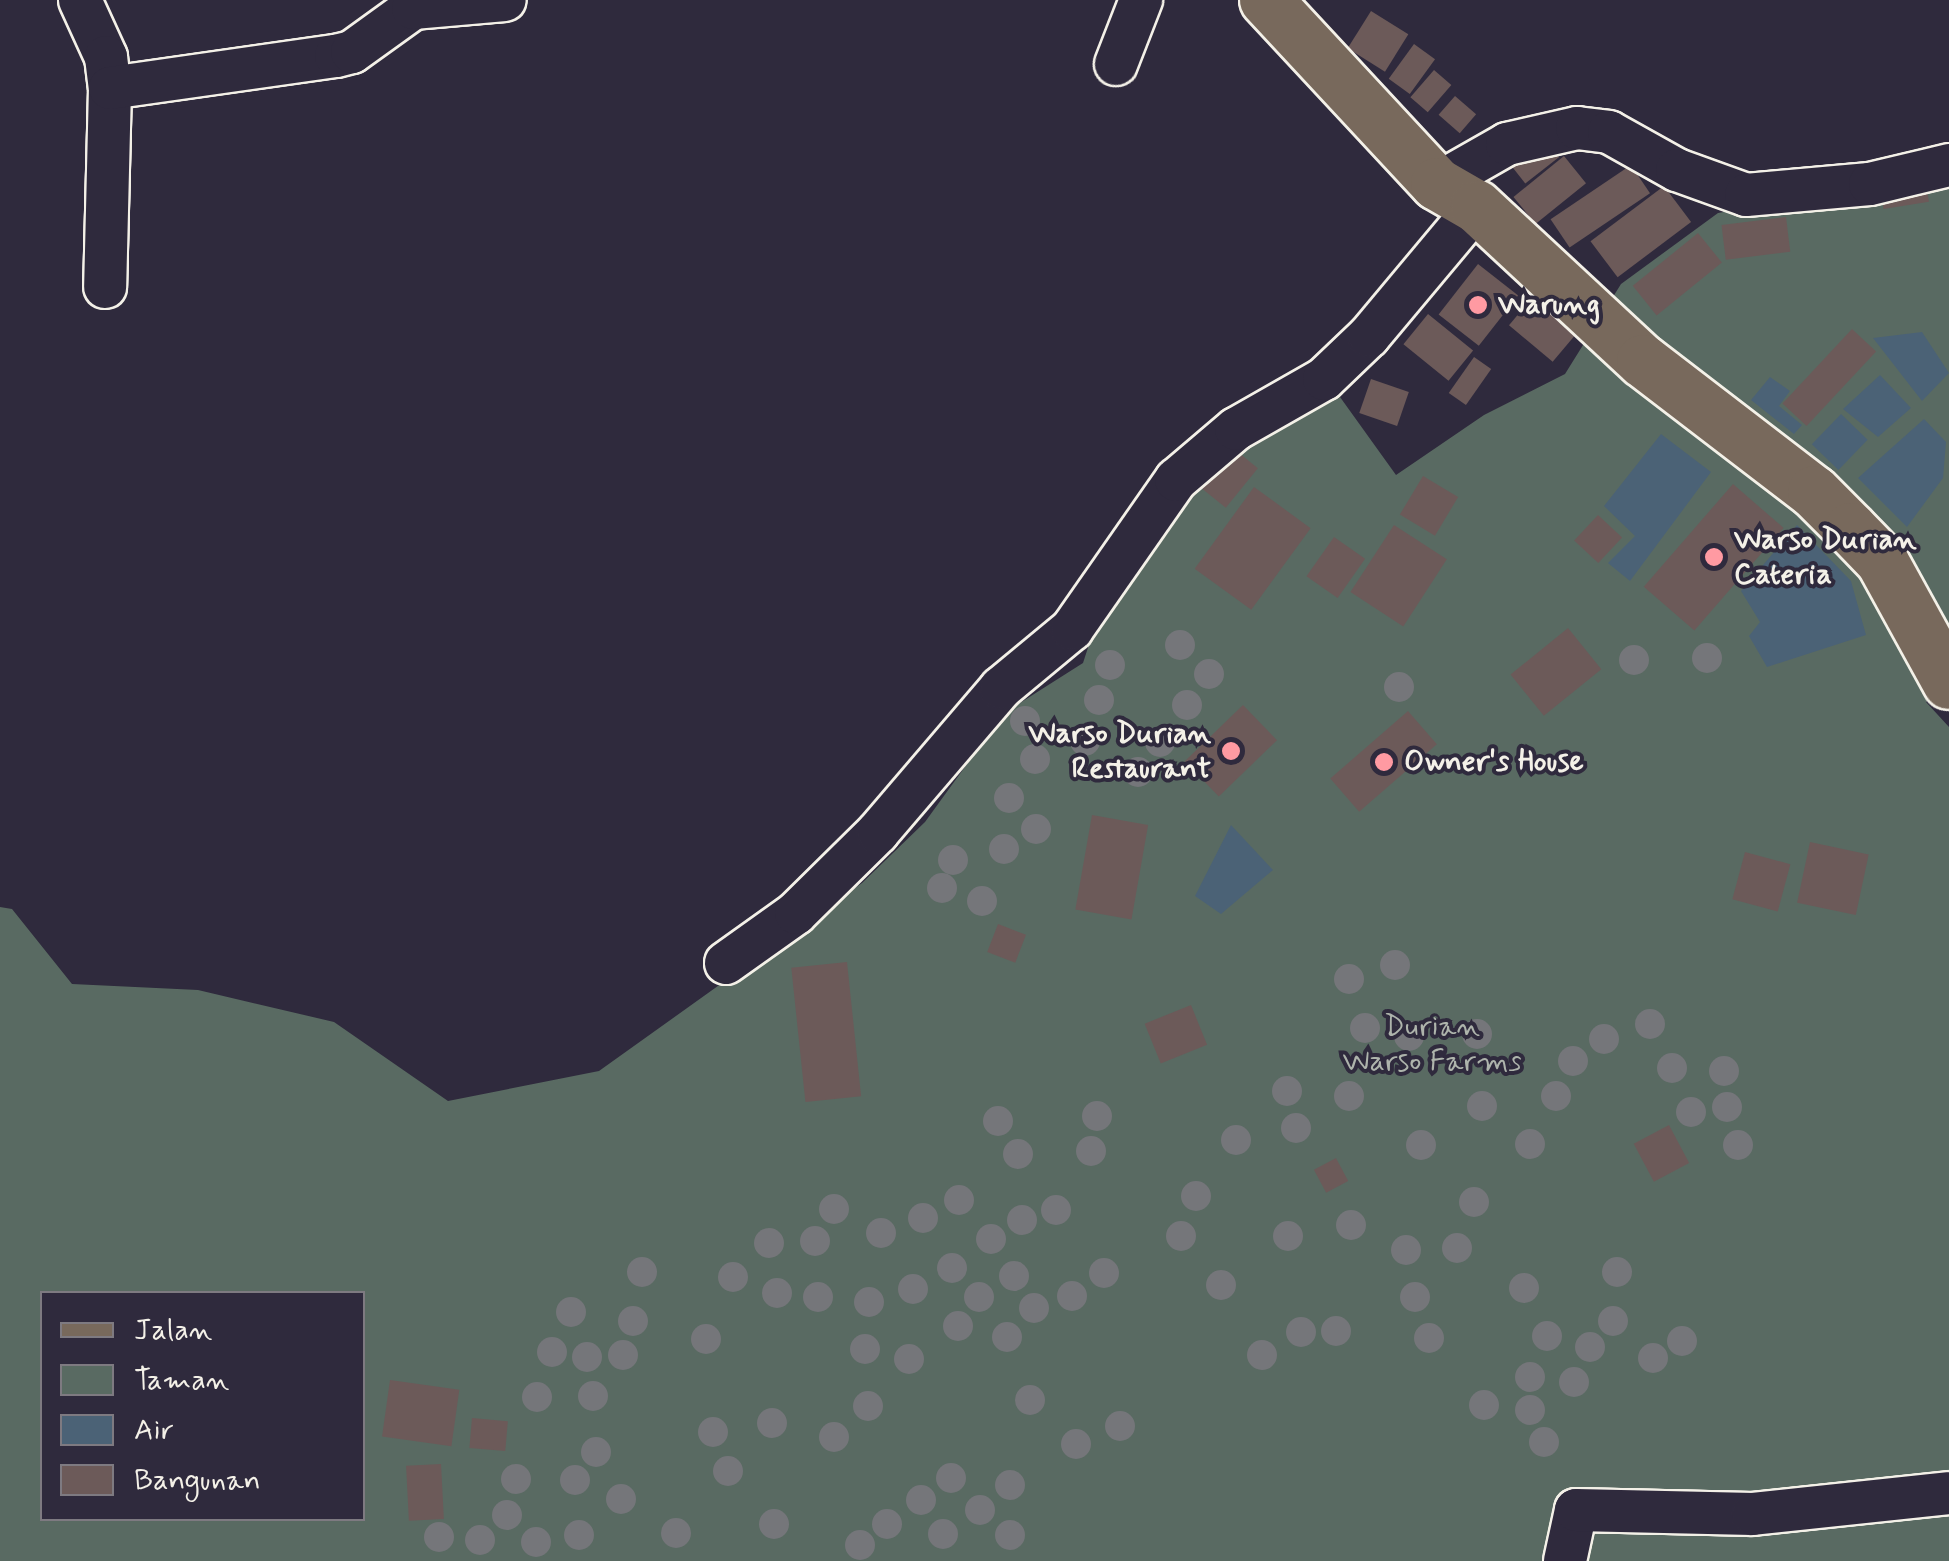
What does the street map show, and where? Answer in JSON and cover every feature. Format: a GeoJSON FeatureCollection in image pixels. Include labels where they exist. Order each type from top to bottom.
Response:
{"type":"FeatureCollection","features":[{"type":"Feature","properties":{"kind":"main road"},"geometry":{"type":"LineString","coordinates":[[1266,0],[1457,196],[1644,361],[1814,492],[1882,561],[1947,681]]}},
{"type":"Feature","properties":{"kind":"street"},"geometry":{"type":"LineString","coordinates":[[80,0],[106,57],[110,88],[105,287]]}},
{"type":"Feature","properties":{"kind":"street"},"geometry":{"type":"LineString","coordinates":[[110,88],[352,52],[413,8],[505,0]]}},
{"type":"Feature","properties":{"kind":"street"},"geometry":{"type":"LineString","coordinates":[[1116,64],[1140,0]]}},
{"type":"Feature","properties":{"kind":"street"},"geometry":{"type":"LineString","coordinates":[[726,963],[796,913],[878,832],[1001,688],[1072,629],[1189,466],[1236,429],[1324,379],[1369,336],[1457,196],[1507,144],[1577,128],[1609,132],[1677,170],[1746,195],[1870,184],[1949,165]]}},
{"type":"Feature","properties":{"kind":"street"},"geometry":{"type":"LineString","coordinates":[[1565,1561],[1576,1510],[1753,1514],[1949,1494]]}},
{"type":"Feature","properties":{"kind":"green space","name":"Durian Warso Farms"},"geometry":{"type":"Polygon","coordinates":[[[1949,172],[1949,673],[1926,702],[1949,727],[1949,1561],[0,1561],[0,907],[12,909],[72,984],[198,990],[334,1022],[448,1101],[599,1071],[862,883],[925,822],[1004,713],[1083,663],[1107,589],[1238,441],[1340,397],[1396,475],[1484,415],[1565,374],[1621,284],[1718,213],[1949,172]]]}},
{"type":"Feature","properties":{"kind":"water"},"geometry":{"type":"Polygon","coordinates":[[[1922,332],[1949,373],[1922,401],[1873,338],[1922,332]]]}},
{"type":"Feature","properties":{"kind":"water"},"geometry":{"type":"Polygon","coordinates":[[[1880,375],[1911,408],[1878,437],[1843,409],[1880,375]]]}},
{"type":"Feature","properties":{"kind":"water"},"geometry":{"type":"Polygon","coordinates":[[[1770,377],[1790,391],[1779,406],[1802,425],[1794,434],[1751,400],[1770,377]]]}},
{"type":"Feature","properties":{"kind":"water"},"geometry":{"type":"Polygon","coordinates":[[[1841,414],[1868,440],[1838,470],[1812,444],[1841,414]]]}},
{"type":"Feature","properties":{"kind":"water"},"geometry":{"type":"Polygon","coordinates":[[[1924,419],[1946,442],[1943,478],[1907,527],[1858,478],[1924,419]]]}},
{"type":"Feature","properties":{"kind":"water"},"geometry":{"type":"Polygon","coordinates":[[[1661,434],[1711,472],[1630,581],[1608,563],[1635,536],[1604,506],[1661,434]]]}},
{"type":"Feature","properties":{"kind":"water"},"geometry":{"type":"Polygon","coordinates":[[[1797,525],[1851,581],[1866,635],[1767,667],[1749,636],[1760,622],[1741,591],[1797,525]]]}},
{"type":"Feature","properties":{"kind":"water"},"geometry":{"type":"Polygon","coordinates":[[[1231,825],[1273,870],[1221,914],[1195,896],[1231,825]]]}},
{"type":"Feature","properties":{"kind":"building"},"geometry":{"type":"Polygon","coordinates":[[[1371,11],[1408,34],[1385,72],[1348,48],[1371,11]]]}},
{"type":"Feature","properties":{"kind":"building"},"geometry":{"type":"Polygon","coordinates":[[[1414,44],[1435,59],[1410,94],[1389,79],[1414,44]]]}},
{"type":"Feature","properties":{"kind":"building"},"geometry":{"type":"Polygon","coordinates":[[[1434,70],[1451,85],[1428,112],[1410,97],[1434,70]]]}},
{"type":"Feature","properties":{"kind":"building"},"geometry":{"type":"Polygon","coordinates":[[[1455,96],[1476,114],[1460,133],[1439,115],[1455,96]]]}},
{"type":"Feature","properties":{"kind":"building"},"geometry":{"type":"Polygon","coordinates":[[[1545,139],[1559,157],[1525,184],[1511,165],[1545,139]]]}},
{"type":"Feature","properties":{"kind":"building"},"geometry":{"type":"Polygon","coordinates":[[[1564,156],[1586,183],[1536,224],[1513,197],[1564,156]]]}},
{"type":"Feature","properties":{"kind":"building"},"geometry":{"type":"Polygon","coordinates":[[[1631,165],[1650,193],[1570,247],[1551,219],[1631,165]]]}},
{"type":"Feature","properties":{"kind":"building"},"geometry":{"type":"Polygon","coordinates":[[[1926,183],[1929,202],[1884,209],[1881,190],[1926,183]]]}},
{"type":"Feature","properties":{"kind":"building"},"geometry":{"type":"Polygon","coordinates":[[[1664,186],[1691,222],[1618,277],[1591,241],[1664,186]]]}},
{"type":"Feature","properties":{"kind":"building"},"geometry":{"type":"Polygon","coordinates":[[[1786,217],[1790,252],[1726,260],[1721,225],[1786,217]]]}},
{"type":"Feature","properties":{"kind":"building"},"geometry":{"type":"Polygon","coordinates":[[[1698,233],[1722,263],[1657,315],[1633,286],[1698,233]]]}},
{"type":"Feature","properties":{"kind":"building","name":"Warung"},"geometry":{"type":"Polygon","coordinates":[[[1478,264],[1518,295],[1479,346],[1439,314],[1478,264]]]}},
{"type":"Feature","properties":{"kind":"building"},"geometry":{"type":"Polygon","coordinates":[[[1536,293],[1580,330],[1553,362],[1509,325],[1536,293]]]}},
{"type":"Feature","properties":{"kind":"building"},"geometry":{"type":"Polygon","coordinates":[[[1428,314],[1473,351],[1449,381],[1403,344],[1428,314]]]}},
{"type":"Feature","properties":{"kind":"building"},"geometry":{"type":"Polygon","coordinates":[[[1852,329],[1876,352],[1807,426],[1782,404],[1852,329]]]}},
{"type":"Feature","properties":{"kind":"building"},"geometry":{"type":"Polygon","coordinates":[[[1474,357],[1491,369],[1466,405],[1449,393],[1474,357]]]}},
{"type":"Feature","properties":{"kind":"building"},"geometry":{"type":"Polygon","coordinates":[[[1371,379],[1409,392],[1397,426],[1359,413],[1371,379]]]}},
{"type":"Feature","properties":{"kind":"building"},"geometry":{"type":"Polygon","coordinates":[[[1233,448],[1258,468],[1226,508],[1201,488],[1233,448]]]}},
{"type":"Feature","properties":{"kind":"building"},"geometry":{"type":"Polygon","coordinates":[[[1423,476],[1458,497],[1435,536],[1400,515],[1423,476]]]}},
{"type":"Feature","properties":{"kind":"building","name":"Warso Durian Cateria"},"geometry":{"type":"Polygon","coordinates":[[[1733,484],[1784,528],[1694,631],[1644,587],[1733,484]]]}},
{"type":"Feature","properties":{"kind":"building"},"geometry":{"type":"Polygon","coordinates":[[[1254,487],[1311,528],[1251,610],[1195,569],[1254,487]]]}},
{"type":"Feature","properties":{"kind":"building"},"geometry":{"type":"Polygon","coordinates":[[[1598,515],[1622,538],[1598,563],[1574,541],[1598,515]]]}},
{"type":"Feature","properties":{"kind":"building"},"geometry":{"type":"Polygon","coordinates":[[[1394,525],[1447,559],[1403,626],[1350,592],[1394,525]]]}},
{"type":"Feature","properties":{"kind":"building"},"geometry":{"type":"Polygon","coordinates":[[[1334,537],[1365,559],[1338,598],[1306,576],[1334,537]]]}},
{"type":"Feature","properties":{"kind":"building"},"geometry":{"type":"Polygon","coordinates":[[[1568,628],[1601,669],[1544,716],[1510,675],[1568,628]]]}},
{"type":"Feature","properties":{"kind":"building","name":"Warso Durian Restaurant"},"geometry":{"type":"Polygon","coordinates":[[[1243,705],[1277,740],[1219,797],[1185,761],[1243,705]]]}},
{"type":"Feature","properties":{"kind":"building","name":"Owner's House"},"geometry":{"type":"Polygon","coordinates":[[[1408,711],[1437,744],[1359,812],[1330,779],[1408,711]]]}},
{"type":"Feature","properties":{"kind":"building"},"geometry":{"type":"Polygon","coordinates":[[[1092,815],[1148,825],[1131,919],[1075,910],[1092,815]]]}},
{"type":"Feature","properties":{"kind":"building"},"geometry":{"type":"Polygon","coordinates":[[[1810,842],[1869,854],[1856,915],[1797,903],[1810,842]]]}},
{"type":"Feature","properties":{"kind":"building"},"geometry":{"type":"Polygon","coordinates":[[[1745,852],[1790,864],[1778,911],[1732,899],[1745,852]]]}},
{"type":"Feature","properties":{"kind":"building"},"geometry":{"type":"Polygon","coordinates":[[[998,924],[1026,935],[1015,963],[987,952],[998,924]]]}},
{"type":"Feature","properties":{"kind":"building"},"geometry":{"type":"Polygon","coordinates":[[[847,962],[861,1096],[805,1102],[791,968],[847,962]]]}},
{"type":"Feature","properties":{"kind":"building"},"geometry":{"type":"Polygon","coordinates":[[[1191,1005],[1207,1045],[1161,1064],[1145,1024],[1191,1005]]]}},
{"type":"Feature","properties":{"kind":"building"},"geometry":{"type":"Polygon","coordinates":[[[1669,1125],[1689,1163],[1654,1182],[1634,1144],[1669,1125]]]}},
{"type":"Feature","properties":{"kind":"building"},"geometry":{"type":"Polygon","coordinates":[[[1336,1158],[1348,1181],[1326,1193],[1314,1170],[1336,1158]]]}},
{"type":"Feature","properties":{"kind":"building"},"geometry":{"type":"Polygon","coordinates":[[[390,1380],[459,1390],[451,1446],[382,1436],[390,1380]]]}},
{"type":"Feature","properties":{"kind":"building"},"geometry":{"type":"Polygon","coordinates":[[[472,1418],[508,1421],[505,1451],[469,1448],[472,1418]]]}},
{"type":"Feature","properties":{"kind":"building"},"geometry":{"type":"Polygon","coordinates":[[[441,1464],[444,1519],[409,1521],[406,1466],[441,1464]]]}},
{"type":"Feature","properties":{"kind":"place","name":"Warung"},"geometry":{"type":"Point","coordinates":[1478,305]}},
{"type":"Feature","properties":{"kind":"place","name":"Warso Durian Cateria"},"geometry":{"type":"Point","coordinates":[1714,557]}},
{"type":"Feature","properties":{"kind":"place","name":"Warso Durian Restaurant"},"geometry":{"type":"Point","coordinates":[1231,751]}},
{"type":"Feature","properties":{"kind":"place","name":"Owner's House"},"geometry":{"type":"Point","coordinates":[1384,762]}}]}
